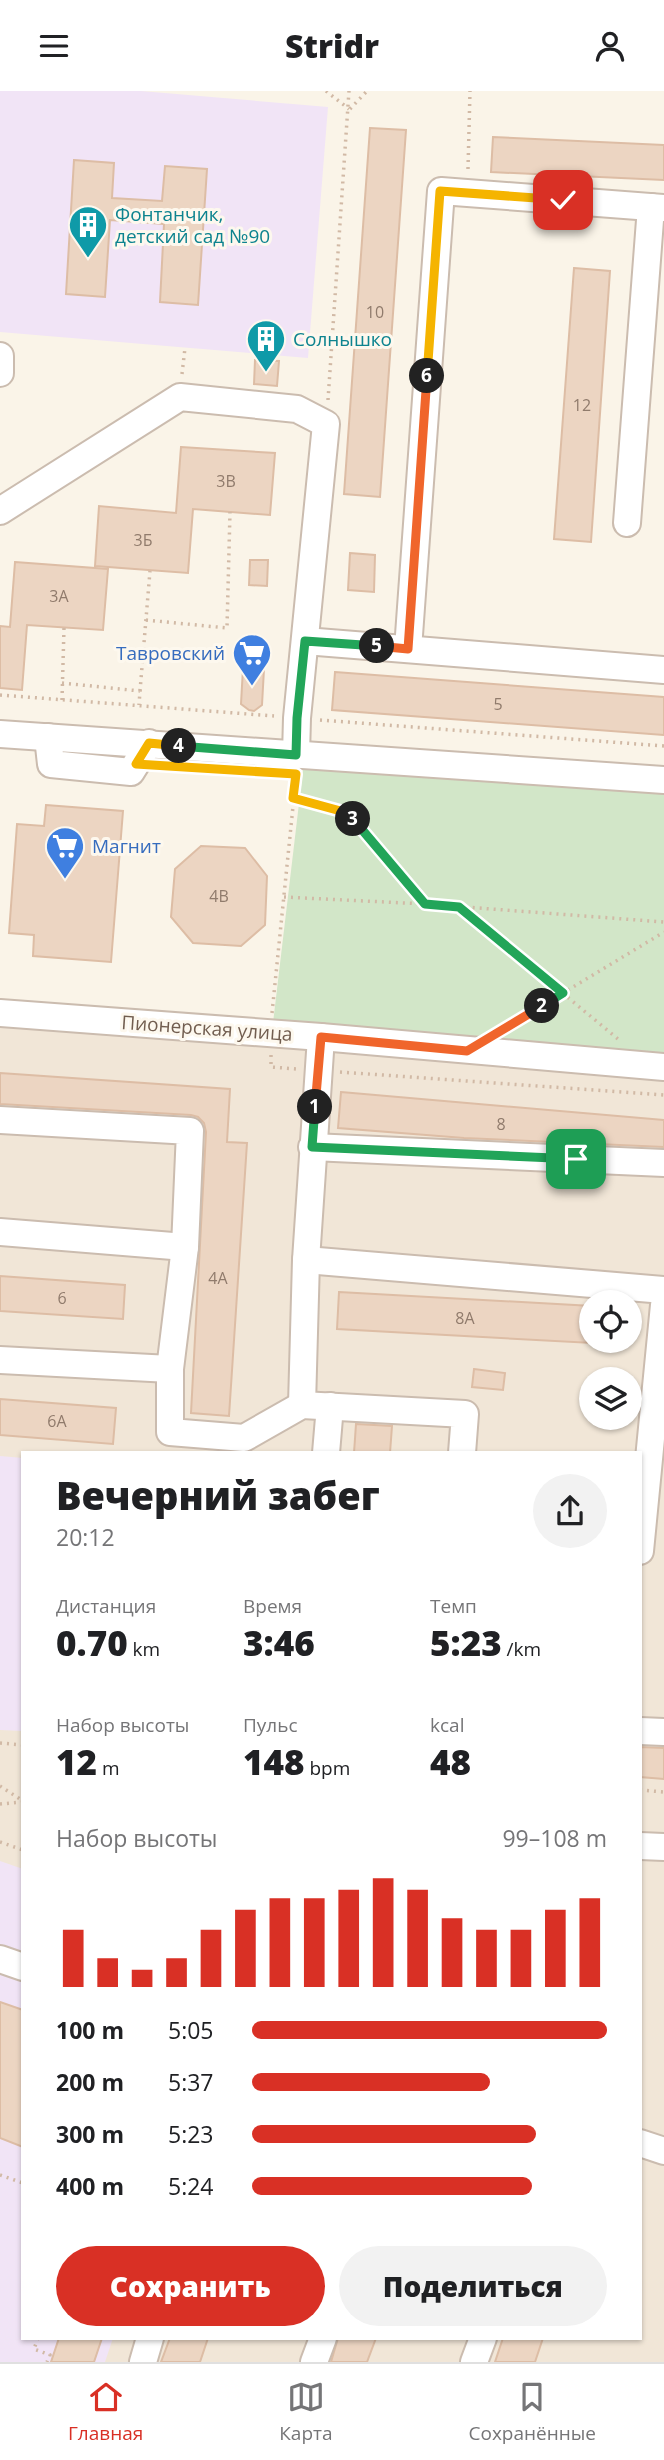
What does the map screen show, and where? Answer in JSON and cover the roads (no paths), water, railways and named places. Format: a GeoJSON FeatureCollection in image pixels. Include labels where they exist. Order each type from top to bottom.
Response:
{"type":"FeatureCollection","features":[{"type":"Feature","properties":{"kind":"street"},"geometry":{"type":"LineString","coordinates":[[408,649],[440,191],[657,208],[628,523]]}},
{"type":"Feature","properties":{"kind":"street"},"geometry":{"type":"LineString","coordinates":[[0,356],[0,373]]}},
{"type":"Feature","properties":{"kind":"street"},"geometry":{"type":"LineString","coordinates":[[0,511],[180,397],[297,409],[326,424],[297,718],[296,764]]}},
{"type":"Feature","properties":{"kind":"street"},"geometry":{"type":"LineString","coordinates":[[305,641],[664,670]]}},
{"type":"Feature","properties":{"kind":"street"},"geometry":{"type":"LineString","coordinates":[[0,734],[149,743],[296,764],[664,780]]}},
{"type":"Feature","properties":{"kind":"street","name":"Пионерская улица"},"geometry":{"type":"LineString","coordinates":[[0,1013],[664,1067]]}},
{"type":"Feature","properties":{"kind":"street"},"geometry":{"type":"LineString","coordinates":[[302,1405],[306,1261],[321,1037]]}},
{"type":"Feature","properties":{"kind":"street"},"geometry":{"type":"LineString","coordinates":[[0,1120],[190,1131],[185,1247],[170,1369],[170,1442],[244,1438],[302,1405],[465,1414],[462,1451]]}},
{"type":"Feature","properties":{"kind":"street"},"geometry":{"type":"LineString","coordinates":[[312,1147],[664,1163]]}},
{"type":"Feature","properties":{"kind":"street"},"geometry":{"type":"LineString","coordinates":[[0,1232],[185,1247]]}},
{"type":"Feature","properties":{"kind":"street"},"geometry":{"type":"LineString","coordinates":[[306,1261],[664,1290]]}},
{"type":"Feature","properties":{"kind":"street"},"geometry":{"type":"LineString","coordinates":[[642,1531],[664,1305]]}},
{"type":"Feature","properties":{"kind":"street"},"geometry":{"type":"LineString","coordinates":[[0,1360],[170,1369]]}},
{"type":"Feature","properties":{"kind":"street"},"geometry":{"type":"LineString","coordinates":[[326,1451],[330,1406]]}},
{"type":"Feature","properties":{"kind":"street"},"geometry":{"type":"LineString","coordinates":[[642,1731],[664,1732]]}},
{"type":"Feature","properties":{"kind":"street"},"geometry":{"type":"LineString","coordinates":[[642,1846],[664,1847]]}},
{"type":"Feature","properties":{"kind":"street"},"geometry":{"type":"LineString","coordinates":[[0,1959],[21,1966]]}},
{"type":"Feature","properties":{"kind":"street"},"geometry":{"type":"LineString","coordinates":[[642,2144],[664,2151]]}},
{"type":"Feature","properties":{"kind":"street"},"geometry":{"type":"LineString","coordinates":[[143,2362],[149,2340]]}},
{"type":"Feature","properties":{"kind":"street"},"geometry":{"type":"LineString","coordinates":[[314,2362],[322,2340]]}},
{"type":"Feature","properties":{"kind":"street"},"geometry":{"type":"LineString","coordinates":[[474,2362],[482,2340]]}},
{"type":"Feature","properties":{"kind":"place","name":"Фонтанчик, детский сад №90"},"geometry":{"type":"Point","coordinates":[88,259]}},
{"type":"Feature","properties":{"kind":"place","name":"Солнышко"},"geometry":{"type":"Point","coordinates":[266,373]}},
{"type":"Feature","properties":{"kind":"place","name":"Тавровский"},"geometry":{"type":"Point","coordinates":[252,687]}},
{"type":"Feature","properties":{"kind":"place","name":"Магнит"},"geometry":{"type":"Point","coordinates":[65,880]}}]}
